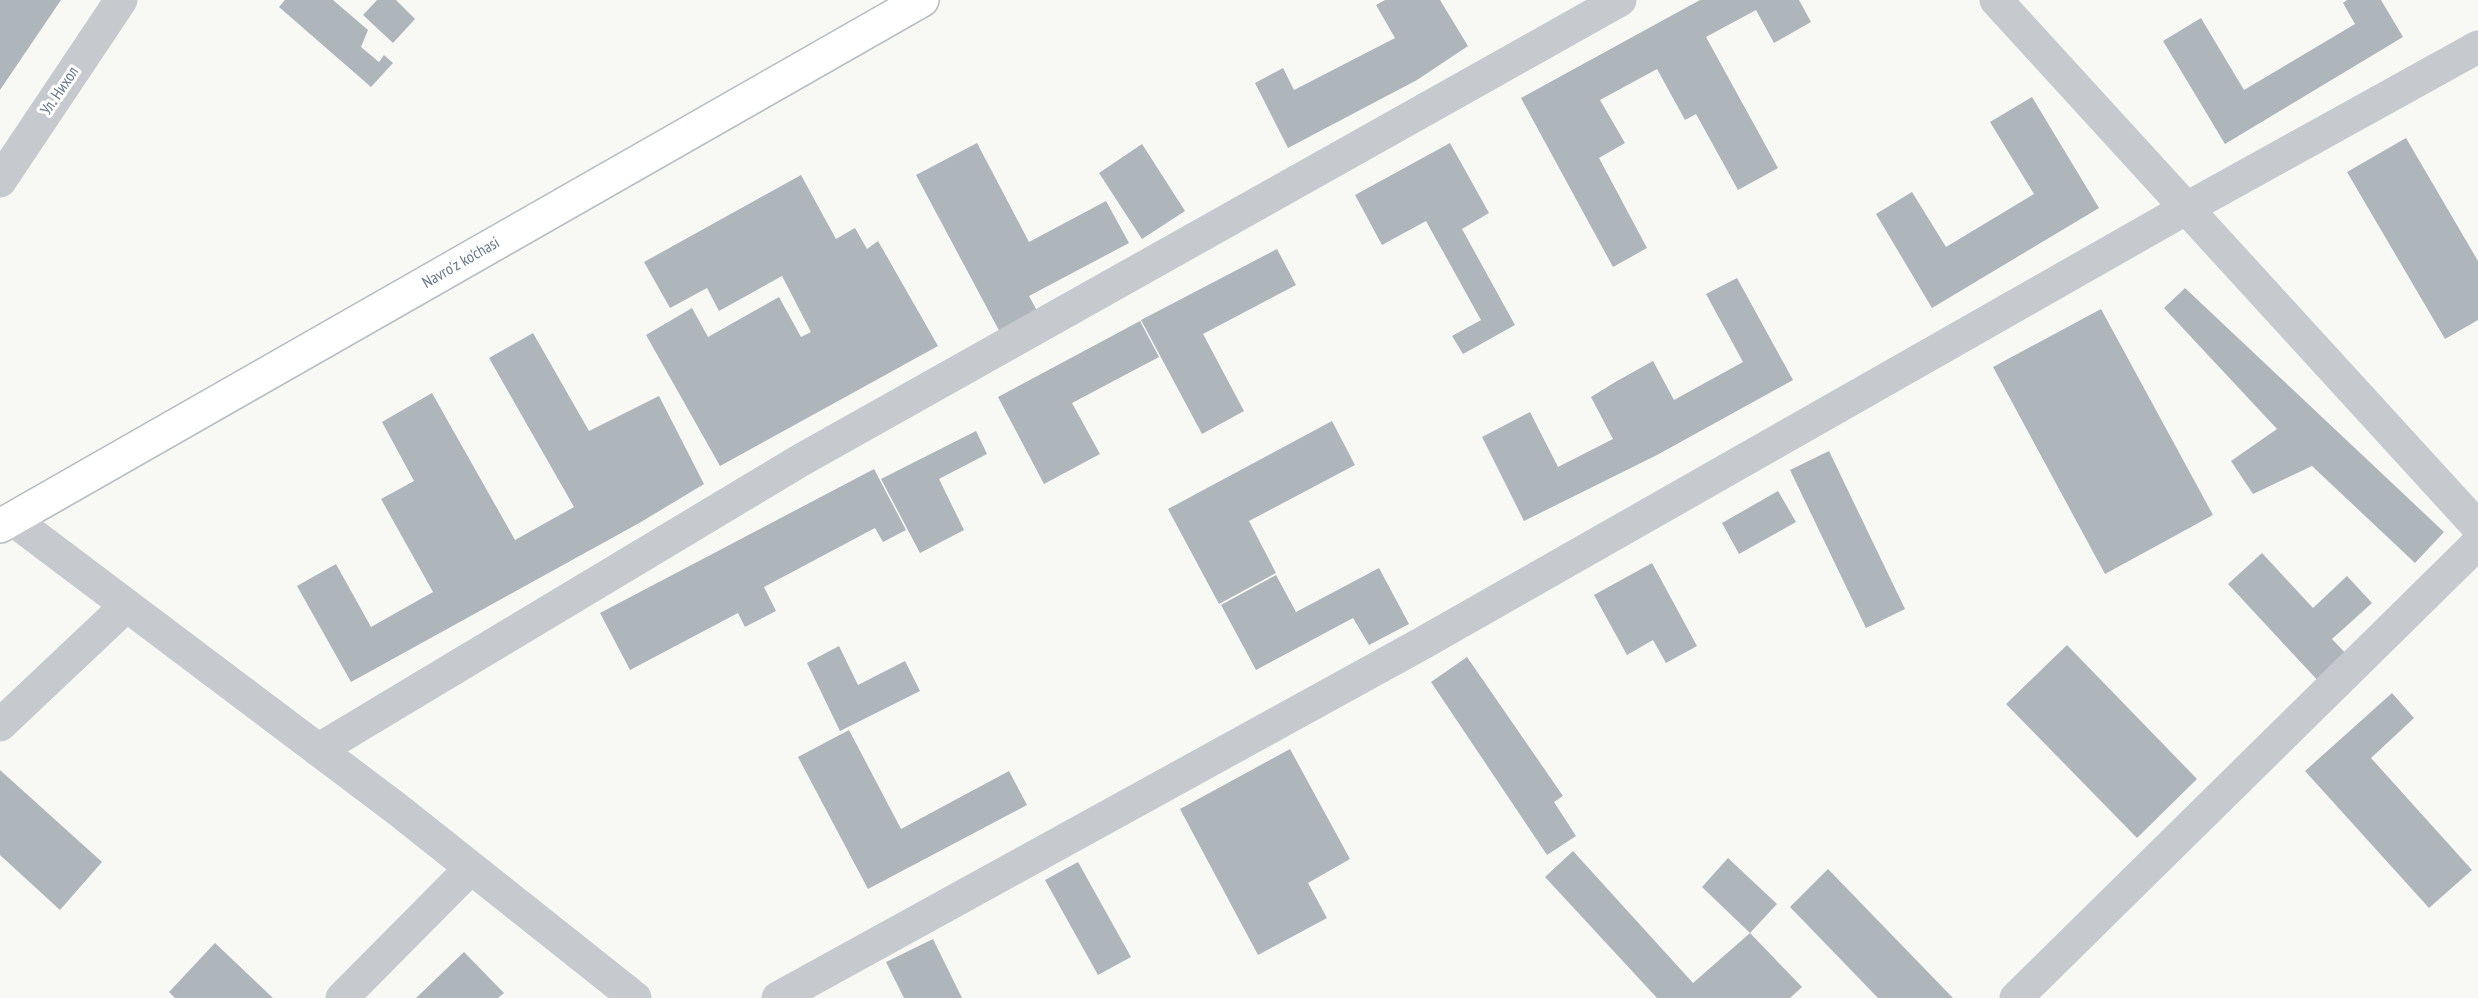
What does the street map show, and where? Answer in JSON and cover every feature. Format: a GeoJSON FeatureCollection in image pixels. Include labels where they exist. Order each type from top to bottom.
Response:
{"type":"FeatureCollection","features":[{"type":"Feature","properties":{"kind":"street","name":"Ул. Нихол"},"geometry":{"type":"LineString","coordinates":[[0,181],[121,0]]}},
{"type":"Feature","properties":{"kind":"street","name":"Navro'z ko'chasi"},"geometry":{"type":"LineString","coordinates":[[6,523],[922,0]]}},
{"type":"Feature","properties":{"kind":"street"},"geometry":{"type":"LineString","coordinates":[[318,750],[801,460],[1620,0]]}},
{"type":"Feature","properties":{"kind":"street"},"geometry":{"type":"LineString","coordinates":[[1996,0],[2478,527]]}},
{"type":"Feature","properties":{"kind":"street"},"geometry":{"type":"LineString","coordinates":[[778,998],[1421,644],[2187,208],[2478,46]]}},
{"type":"Feature","properties":{"kind":"street"},"geometry":{"type":"LineString","coordinates":[[6,523],[125,607],[318,750],[635,998]]}},
{"type":"Feature","properties":{"kind":"street"},"geometry":{"type":"LineString","coordinates":[[2016,998],[2478,543]]}},
{"type":"Feature","properties":{"kind":"street"},"geometry":{"type":"LineString","coordinates":[[0,726],[125,607]]}},
{"type":"Feature","properties":{"kind":"street"},"geometry":{"type":"LineString","coordinates":[[342,998],[471,868]]}},
{"type":"Feature","properties":{"kind":"building"},"geometry":{"type":"Polygon","coordinates":[[[0,0],[61,0],[0,90],[0,0]]]}},
{"type":"Feature","properties":{"kind":"building"},"geometry":{"type":"Polygon","coordinates":[[[285,0],[333,0],[368,30],[361,47],[379,62],[384,55],[393,63],[371,87],[279,7],[285,0]]]}},
{"type":"Feature","properties":{"kind":"building"},"geometry":{"type":"Polygon","coordinates":[[[377,0],[396,0],[415,19],[393,43],[363,15],[377,0]]]}},
{"type":"Feature","properties":{"kind":"building"},"geometry":{"type":"Polygon","coordinates":[[[1385,0],[1440,0],[1468,46],[1417,80],[1288,148],[1255,83],[1283,68],[1294,90],[1395,38],[1376,5],[1385,0]]]}},
{"type":"Feature","properties":{"kind":"building"},"geometry":{"type":"Polygon","coordinates":[[[1700,0],[1799,0],[1811,22],[1774,43],[1756,10],[1706,37],[1778,168],[1738,190],[1696,114],[1685,120],[1657,69],[1600,100],[1625,143],[1599,158],[1647,248],[1613,267],[1521,98],[1700,0]]]}},
{"type":"Feature","properties":{"kind":"building"},"geometry":{"type":"Polygon","coordinates":[[[2347,0],[2381,0],[2403,37],[2225,144],[2163,41],[2201,18],[2244,90],[2355,24],[2343,3],[2347,0]]]}},
{"type":"Feature","properties":{"kind":"building"},"geometry":{"type":"Polygon","coordinates":[[[2032,97],[2099,208],[1932,308],[1876,214],[1912,192],[1946,247],[2034,194],[1990,122],[2032,97]]]}},
{"type":"Feature","properties":{"kind":"building"},"geometry":{"type":"Polygon","coordinates":[[[2406,138],[2478,261],[2478,320],[2445,339],[2347,172],[2406,138]]]}},
{"type":"Feature","properties":{"kind":"building"},"geometry":{"type":"Polygon","coordinates":[[[977,143],[1029,242],[1106,201],[1129,243],[1029,296],[1040,316],[1002,336],[916,175],[977,143]]]}},
{"type":"Feature","properties":{"kind":"building"},"geometry":{"type":"Polygon","coordinates":[[[1450,143],[1489,213],[1462,229],[1515,325],[1463,354],[1452,336],[1481,320],[1426,221],[1382,245],[1355,195],[1450,143]]]}},
{"type":"Feature","properties":{"kind":"building"},"geometry":{"type":"Polygon","coordinates":[[[1142,144],[1185,211],[1142,239],[1099,173],[1142,144]]]}},
{"type":"Feature","properties":{"kind":"building"},"geometry":{"type":"Polygon","coordinates":[[[801,175],[836,239],[855,228],[867,249],[878,241],[938,346],[720,466],[646,335],[692,308],[708,337],[779,297],[801,337],[811,332],[782,276],[719,311],[707,288],[670,308],[644,262],[801,175]]]}},
{"type":"Feature","properties":{"kind":"building"},"geometry":{"type":"Polygon","coordinates":[[[1277,249],[1296,285],[1203,334],[1244,411],[1202,434],[1141,320],[1277,249]]]}},
{"type":"Feature","properties":{"kind":"building"},"geometry":{"type":"Polygon","coordinates":[[[1737,278],[1793,380],[1657,455],[1524,521],[1482,437],[1530,412],[1558,467],[1613,439],[1591,397],[1617,381],[1653,361],[1674,400],[1743,362],[1706,294],[1737,278]]]}},
{"type":"Feature","properties":{"kind":"building"},"geometry":{"type":"Polygon","coordinates":[[[2185,288],[2444,532],[2415,563],[2312,466],[2253,494],[2231,461],[2277,429],[2164,308],[2185,288]]]}},
{"type":"Feature","properties":{"kind":"building"},"geometry":{"type":"Polygon","coordinates":[[[2101,309],[2213,515],[2105,574],[1993,367],[2101,309]]]}},
{"type":"Feature","properties":{"kind":"building"},"geometry":{"type":"Polygon","coordinates":[[[1140,321],[1159,357],[1072,403],[1100,454],[1044,484],[998,397],[1140,321]]]}},
{"type":"Feature","properties":{"kind":"building"},"geometry":{"type":"Polygon","coordinates":[[[533,333],[589,431],[659,396],[704,484],[641,522],[351,682],[297,586],[336,564],[371,627],[433,592],[381,499],[414,481],[382,422],[432,393],[515,540],[574,507],[489,358],[533,333]]]}},
{"type":"Feature","properties":{"kind":"building"},"geometry":{"type":"Polygon","coordinates":[[[1332,421],[1355,465],[1249,521],[1276,573],[1219,604],[1168,509],[1332,421]]]}},
{"type":"Feature","properties":{"kind":"building"},"geometry":{"type":"Polygon","coordinates":[[[976,431],[987,454],[939,479],[964,530],[920,553],[881,479],[976,431]]]}},
{"type":"Feature","properties":{"kind":"building"},"geometry":{"type":"Polygon","coordinates":[[[1829,451],[1905,609],[1866,628],[1790,470],[1829,451]]]}},
{"type":"Feature","properties":{"kind":"building"},"geometry":{"type":"Polygon","coordinates":[[[874,469],[906,530],[883,542],[875,528],[764,587],[776,611],[745,627],[738,613],[630,670],[600,613],[874,469]]]}},
{"type":"Feature","properties":{"kind":"building"},"geometry":{"type":"Polygon","coordinates":[[[1778,491],[1796,522],[1739,554],[1722,523],[1778,491]]]}},
{"type":"Feature","properties":{"kind":"building"},"geometry":{"type":"Polygon","coordinates":[[[2262,553],[2313,608],[2347,576],[2372,603],[2332,639],[2350,658],[2321,684],[2228,584],[2262,553]]]}},
{"type":"Feature","properties":{"kind":"building"},"geometry":{"type":"Polygon","coordinates":[[[1652,563],[1697,646],[1666,663],[1653,640],[1627,655],[1594,595],[1652,563]]]}},
{"type":"Feature","properties":{"kind":"building"},"geometry":{"type":"Polygon","coordinates":[[[1379,568],[1409,624],[1369,645],[1353,618],[1256,670],[1221,605],[1276,575],[1296,612],[1379,568]]]}},
{"type":"Feature","properties":{"kind":"building"},"geometry":{"type":"Polygon","coordinates":[[[2067,645],[2197,779],[2137,838],[2006,704],[2067,645]]]}},
{"type":"Feature","properties":{"kind":"building"},"geometry":{"type":"Polygon","coordinates":[[[839,646],[858,685],[905,661],[920,691],[840,731],[807,663],[839,646]]]}},
{"type":"Feature","properties":{"kind":"building"},"geometry":{"type":"Polygon","coordinates":[[[1467,657],[1563,796],[1554,802],[1576,836],[1547,855],[1431,682],[1467,657]]]}},
{"type":"Feature","properties":{"kind":"building"},"geometry":{"type":"Polygon","coordinates":[[[2392,693],[2414,718],[2371,758],[2472,870],[2429,908],[2305,771],[2392,693]]]}},
{"type":"Feature","properties":{"kind":"building"},"geometry":{"type":"Polygon","coordinates":[[[849,730],[901,829],[1009,771],[1027,805],[868,889],[798,757],[849,730]]]}},
{"type":"Feature","properties":{"kind":"building"},"geometry":{"type":"Polygon","coordinates":[[[1290,749],[1350,859],[1308,883],[1327,918],[1258,955],[1180,809],[1290,749]]]}},
{"type":"Feature","properties":{"kind":"building"},"geometry":{"type":"Polygon","coordinates":[[[0,770],[102,862],[60,910],[0,855],[0,770]]]}},
{"type":"Feature","properties":{"kind":"building"},"geometry":{"type":"Polygon","coordinates":[[[1573,851],[1693,983],[1750,933],[1802,987],[1790,998],[1657,998],[1545,877],[1573,851]]]}},
{"type":"Feature","properties":{"kind":"building"},"geometry":{"type":"Polygon","coordinates":[[[1728,858],[1777,904],[1750,933],[1702,887],[1728,858]]]}},
{"type":"Feature","properties":{"kind":"building"},"geometry":{"type":"Polygon","coordinates":[[[1078,862],[1131,957],[1098,975],[1045,880],[1078,862]]]}},
{"type":"Feature","properties":{"kind":"building"},"geometry":{"type":"Polygon","coordinates":[[[1828,869],[1953,998],[1878,998],[1790,907],[1828,869]]]}},
{"type":"Feature","properties":{"kind":"building"},"geometry":{"type":"Polygon","coordinates":[[[933,939],[962,998],[904,998],[886,962],[933,939]]]}},
{"type":"Feature","properties":{"kind":"building"},"geometry":{"type":"Polygon","coordinates":[[[215,943],[273,998],[175,998],[169,992],[215,943]]]}},
{"type":"Feature","properties":{"kind":"building"},"geometry":{"type":"Polygon","coordinates":[[[464,952],[504,993],[498,998],[416,998],[464,952]]]}}]}
